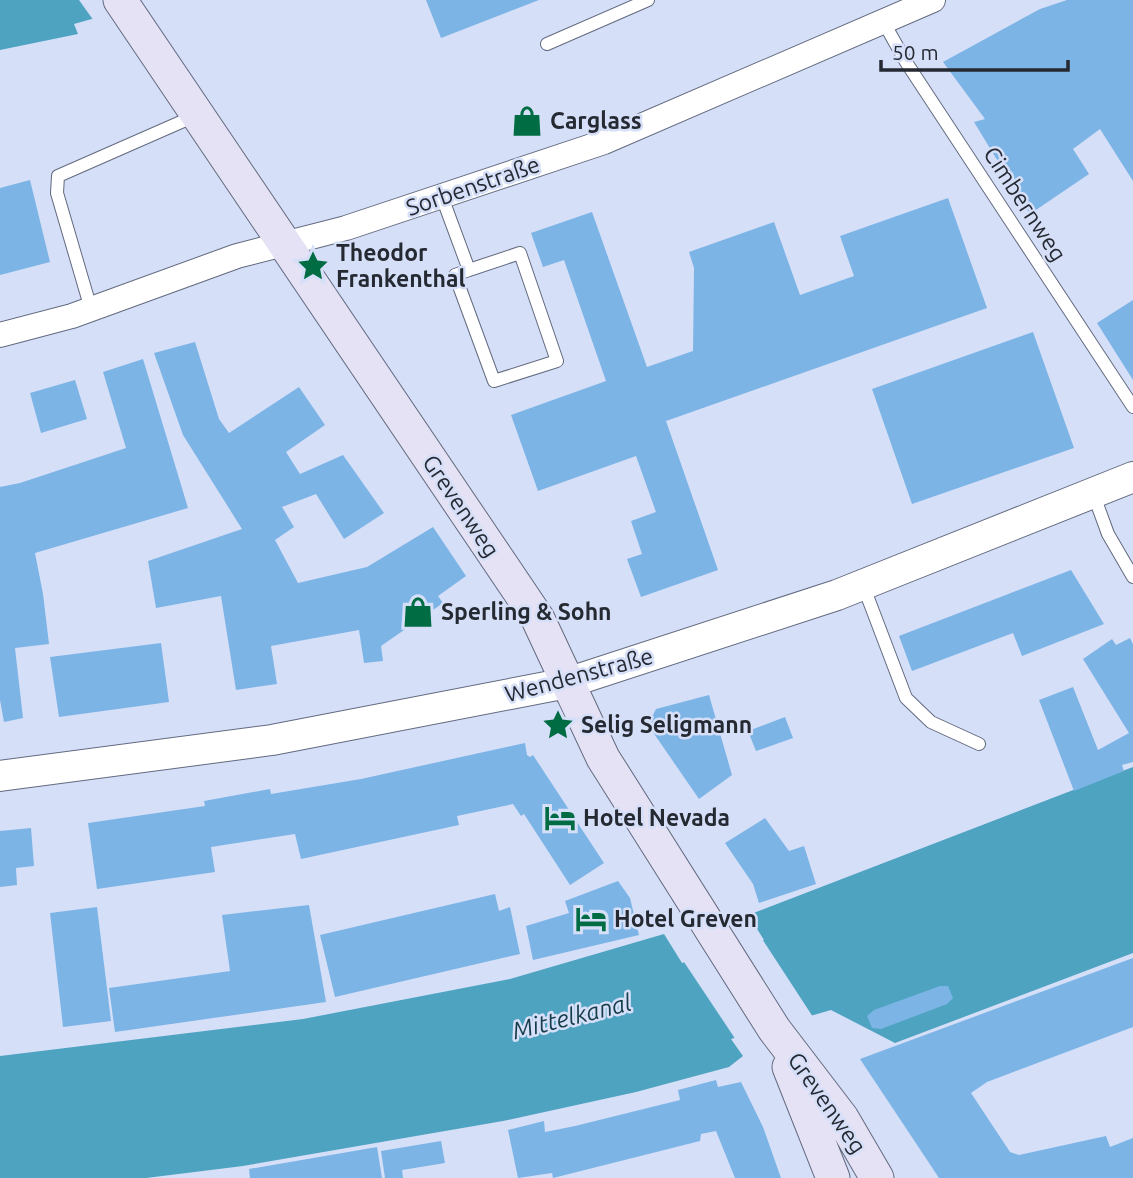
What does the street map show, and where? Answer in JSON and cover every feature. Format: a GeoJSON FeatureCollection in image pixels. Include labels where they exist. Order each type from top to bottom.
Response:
{"type":"FeatureCollection","features":[{"type":"Feature","properties":{"kind":"main road","name":"Grevenweg"},"geometry":{"type":"LineString","coordinates":[[125,7],[538,620],[603,758],[774,1029],[842,1118],[877,1178]]}},
{"type":"Feature","properties":{"kind":"main road","name":"Grevenweg"},"geometry":{"type":"LineString","coordinates":[[774,1029],[833,1178]]}},
{"type":"Feature","properties":{"kind":"street","name":"Sorbenstraße"},"geometry":{"type":"LineString","coordinates":[[0,335],[91,309],[237,256],[346,228],[604,142],[933,0]]}},
{"type":"Feature","properties":{"kind":"street","name":"Wendenstraße"},"geometry":{"type":"LineString","coordinates":[[0,776],[272,740],[567,683],[863,585],[1133,477]]}},
{"type":"Feature","properties":{"kind":"lane"},"geometry":{"type":"LineString","coordinates":[[547,44],[648,0]]}},
{"type":"Feature","properties":{"kind":"lane","name":"Cimbernweg"},"geometry":{"type":"LineString","coordinates":[[884,23],[906,62],[1133,407]]}},
{"type":"Feature","properties":{"kind":"lane"},"geometry":{"type":"LineString","coordinates":[[91,309],[57,193],[58,176],[197,115]]}},
{"type":"Feature","properties":{"kind":"lane"},"geometry":{"type":"LineString","coordinates":[[442,197],[468,270]]}},
{"type":"Feature","properties":{"kind":"lane"},"geometry":{"type":"LineString","coordinates":[[520,253],[556,361],[494,381],[456,275],[468,270],[520,253]]}},
{"type":"Feature","properties":{"kind":"lane"},"geometry":{"type":"LineString","coordinates":[[1093,493],[1108,534],[1133,578]]}},
{"type":"Feature","properties":{"kind":"lane"},"geometry":{"type":"LineString","coordinates":[[863,585],[906,698],[931,722],[979,744]]}},
{"type":"Feature","properties":{"kind":"water"},"geometry":{"type":"Polygon","coordinates":[[[0,0],[159,0],[74,24],[78,34],[0,50],[0,0]]]}},
{"type":"Feature","properties":{"kind":"water","name":"Mittelkanal"},"geometry":{"type":"Polygon","coordinates":[[[1133,767],[1133,953],[895,1043],[831,1010],[731,1039],[743,1056],[729,1067],[636,1092],[503,1121],[243,1166],[146,1178],[0,1178],[0,1056],[303,1019],[510,979],[664,934],[682,963],[764,940],[749,916],[756,912],[1133,767]]]}},
{"type":"Feature","properties":{"kind":"pier"},"geometry":{"type":"Polygon","coordinates":[[[79,0],[162,0],[94,21],[79,0]]]}},
{"type":"Feature","properties":{"kind":"pier"},"geometry":{"type":"Polygon","coordinates":[[[753,928],[813,1017],[736,1040],[676,950],[683,959],[759,938],[753,928]]]}},
{"type":"Feature","properties":{"kind":"building"},"geometry":{"type":"Polygon","coordinates":[[[426,0],[539,0],[441,38],[426,0]]]}},
{"type":"Feature","properties":{"kind":"building"},"geometry":{"type":"Polygon","coordinates":[[[1067,0],[1133,0],[1133,181],[1100,129],[1073,149],[1089,174],[1030,214],[974,122],[985,119],[943,62],[1040,9],[1067,0]]]}},
{"type":"Feature","properties":{"kind":"building"},"geometry":{"type":"Polygon","coordinates":[[[30,180],[50,262],[0,275],[0,188],[30,180]]]}},
{"type":"Feature","properties":{"kind":"building"},"geometry":{"type":"Polygon","coordinates":[[[948,198],[987,308],[666,421],[718,570],[641,597],[627,559],[642,554],[631,521],[656,512],[636,456],[538,491],[511,415],[606,381],[564,260],[543,267],[531,233],[592,212],[647,367],[693,351],[694,268],[689,252],[774,222],[800,295],[854,276],[840,236],[948,198]]]}},
{"type":"Feature","properties":{"kind":"building"},"geometry":{"type":"Polygon","coordinates":[[[1133,300],[1133,380],[1097,323],[1133,300]]]}},
{"type":"Feature","properties":{"kind":"building"},"geometry":{"type":"Polygon","coordinates":[[[1033,332],[1074,448],[912,504],[872,389],[1033,332]]]}},
{"type":"Feature","properties":{"kind":"building"},"geometry":{"type":"Polygon","coordinates":[[[195,342],[219,419],[229,433],[299,387],[325,425],[286,452],[300,474],[343,455],[384,513],[344,539],[316,494],[282,507],[294,527],[275,540],[298,583],[367,567],[433,527],[466,576],[438,596],[443,603],[381,646],[383,661],[364,663],[359,630],[271,646],[277,684],[236,690],[221,596],[156,608],[148,561],[242,529],[183,435],[154,353],[195,342]]]}},
{"type":"Feature","properties":{"kind":"building"},"geometry":{"type":"Polygon","coordinates":[[[143,359],[188,508],[35,553],[49,644],[15,648],[23,718],[4,722],[0,700],[0,487],[126,448],[103,372],[143,359]]]}},
{"type":"Feature","properties":{"kind":"building"},"geometry":{"type":"Polygon","coordinates":[[[75,380],[87,419],[41,433],[30,393],[75,380]]]}},
{"type":"Feature","properties":{"kind":"building"},"geometry":{"type":"Polygon","coordinates":[[[1071,570],[1104,624],[1022,656],[1013,633],[912,671],[899,636],[1071,570]]]}},
{"type":"Feature","properties":{"kind":"building"},"geometry":{"type":"Polygon","coordinates":[[[1130,638],[1133,644],[1133,762],[1122,765],[1124,771],[1074,791],[1039,700],[1073,687],[1098,750],[1129,733],[1083,659],[1112,639],[1116,645],[1130,638]]]}},
{"type":"Feature","properties":{"kind":"building"},"geometry":{"type":"Polygon","coordinates":[[[161,643],[169,702],[59,717],[50,657],[161,643]]]}},
{"type":"Feature","properties":{"kind":"building"},"geometry":{"type":"Polygon","coordinates":[[[709,695],[732,775],[699,799],[648,725],[656,709],[709,695]]]}},
{"type":"Feature","properties":{"kind":"building"},"geometry":{"type":"Polygon","coordinates":[[[785,717],[793,738],[756,751],[748,731],[785,717]]]}},
{"type":"Feature","properties":{"kind":"building"},"geometry":{"type":"Polygon","coordinates":[[[525,743],[527,755],[533,755],[604,863],[570,885],[524,814],[521,816],[513,804],[457,816],[459,825],[301,859],[295,834],[211,847],[215,872],[97,889],[88,823],[205,806],[204,801],[270,789],[271,794],[361,779],[525,743]]]}},
{"type":"Feature","properties":{"kind":"building"},"geometry":{"type":"Polygon","coordinates":[[[765,818],[789,851],[804,846],[816,884],[759,903],[753,884],[725,843],[765,818]]]}},
{"type":"Feature","properties":{"kind":"building"},"geometry":{"type":"Polygon","coordinates":[[[31,828],[34,866],[16,868],[17,885],[0,887],[0,831],[31,828]]]}},
{"type":"Feature","properties":{"kind":"building","name":"Hotel Greven"},"geometry":{"type":"Polygon","coordinates":[[[618,881],[630,898],[639,935],[533,960],[526,926],[569,913],[565,901],[618,881]]]}},
{"type":"Feature","properties":{"kind":"building"},"geometry":{"type":"Polygon","coordinates":[[[495,894],[499,911],[510,907],[520,954],[335,997],[320,935],[495,894]]]}},
{"type":"Feature","properties":{"kind":"building"},"geometry":{"type":"Polygon","coordinates":[[[309,905],[326,1002],[115,1032],[109,988],[230,971],[222,915],[309,905]]]}},
{"type":"Feature","properties":{"kind":"building"},"geometry":{"type":"Polygon","coordinates":[[[97,907],[111,1021],[63,1027],[50,913],[97,907]]]}},
{"type":"Feature","properties":{"kind":"building"},"geometry":{"type":"Polygon","coordinates":[[[1133,958],[1133,1027],[987,1082],[971,1093],[1010,1152],[1019,1155],[1106,1136],[1110,1147],[1133,1138],[1133,1178],[939,1178],[860,1059],[1133,958]]]}},
{"type":"Feature","properties":{"kind":"building"},"geometry":{"type":"Polygon","coordinates":[[[940,986],[948,986],[953,998],[947,1004],[881,1029],[872,1028],[867,1016],[874,1010],[940,986]]]}},
{"type":"Feature","properties":{"kind":"building"},"geometry":{"type":"Polygon","coordinates":[[[716,1080],[718,1087],[741,1082],[763,1127],[781,1178],[735,1178],[716,1131],[701,1134],[700,1141],[553,1178],[552,1173],[518,1178],[508,1130],[544,1121],[545,1132],[575,1126],[680,1100],[678,1090],[716,1080]]]}},
{"type":"Feature","properties":{"kind":"building"},"geometry":{"type":"Polygon","coordinates":[[[441,1141],[445,1163],[402,1170],[403,1178],[385,1178],[381,1151],[441,1141]]]}},
{"type":"Feature","properties":{"kind":"building"},"geometry":{"type":"Polygon","coordinates":[[[377,1147],[382,1178],[250,1178],[249,1169],[377,1147]]]}},
{"type":"Feature","properties":{"kind":"place","name":"Carglass"},"geometry":{"type":"Point","coordinates":[527,121]}},
{"type":"Feature","properties":{"kind":"place","name":"Theodor Frankenthal"},"geometry":{"type":"Point","coordinates":[313,266]}},
{"type":"Feature","properties":{"kind":"place","name":"Sperling & Sohn"},"geometry":{"type":"Point","coordinates":[418,612]}},
{"type":"Feature","properties":{"kind":"place","name":"Selig Seligmann"},"geometry":{"type":"Point","coordinates":[558,725]}},
{"type":"Feature","properties":{"kind":"place","name":"Hotel Nevada"},"geometry":{"type":"Point","coordinates":[560,818]}},
{"type":"Feature","properties":{"kind":"place","name":"Hotel Greven"},"geometry":{"type":"Point","coordinates":[591,919]}}]}
